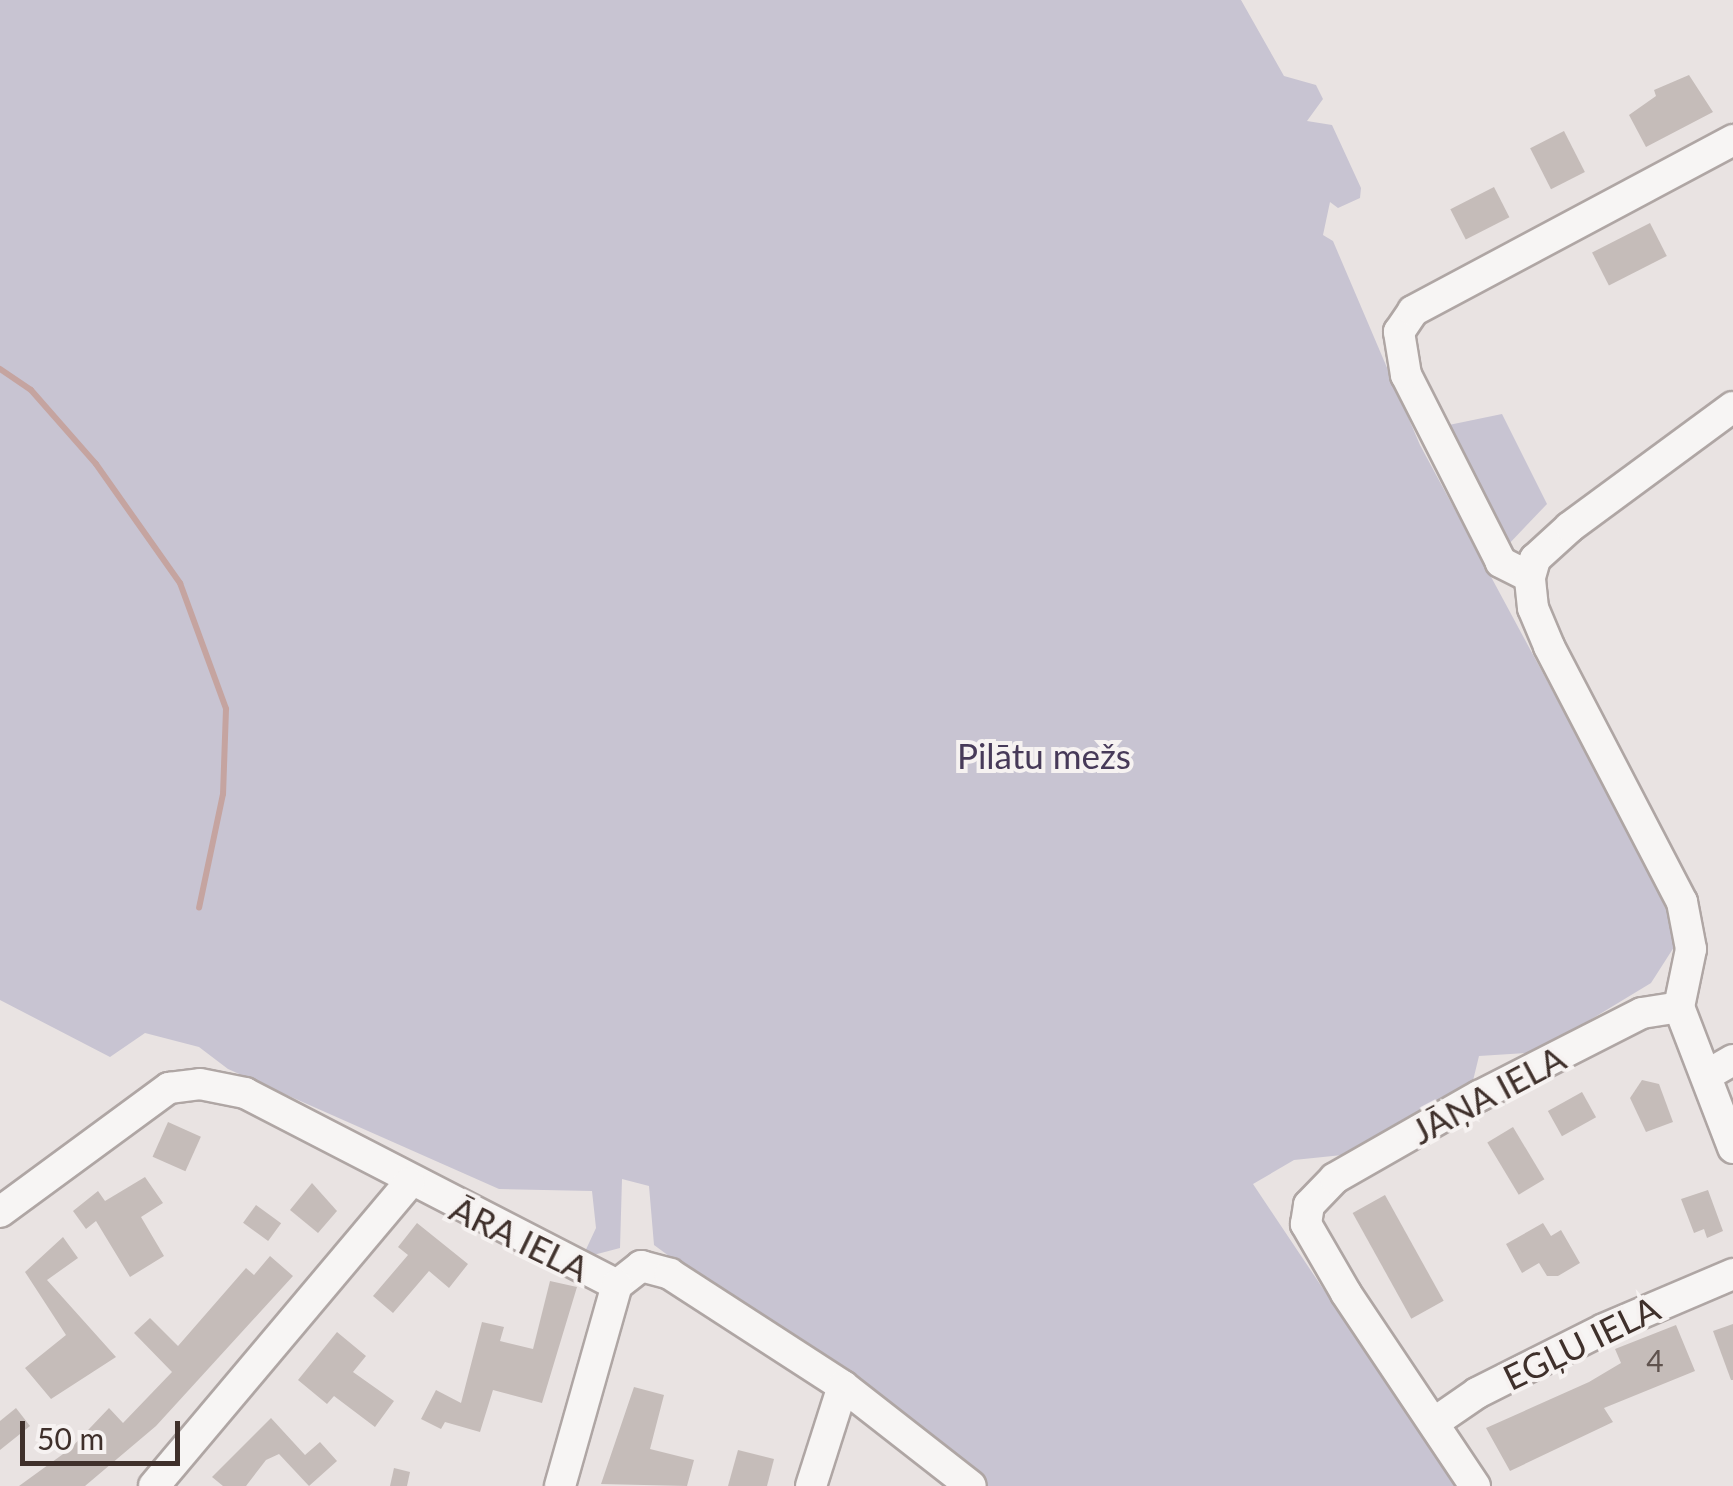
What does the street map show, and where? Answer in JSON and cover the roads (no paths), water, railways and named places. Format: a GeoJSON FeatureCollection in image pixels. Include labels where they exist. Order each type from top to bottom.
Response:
{"type":"FeatureCollection","features":[{"type":"Feature","properties":{"kind":"street"},"geometry":{"type":"LineString","coordinates":[[1530,577],[1501,562],[1406,374],[1399,332],[1413,311],[1733,140]]}},
{"type":"Feature","properties":{"kind":"street"},"geometry":{"type":"LineString","coordinates":[[1733,408],[1570,527],[1535,559],[1530,577],[1533,608],[1549,646],[1682,902],[1690,950],[1679,1007],[1720,1068],[1733,1148]]}},
{"type":"Feature","properties":{"kind":"street","name":"JĀŅA IELA"},"geometry":{"type":"LineString","coordinates":[[1435,1422],[1346,1293],[1306,1224],[1309,1205],[1336,1178],[1479,1096],[1642,1012],[1679,1007]]}},
{"type":"Feature","properties":{"kind":"street","name":"ĀRA IELA"},"geometry":{"type":"LineString","coordinates":[[0,1212],[145,1100],[169,1088],[200,1084],[244,1093],[409,1183],[617,1285],[641,1266],[670,1274],[843,1386],[971,1486]]}},
{"type":"Feature","properties":{"kind":"street"},"geometry":{"type":"LineString","coordinates":[[154,1486],[409,1183]]}},
{"type":"Feature","properties":{"kind":"street","name":"EGĻU IELA"},"geometry":{"type":"LineString","coordinates":[[1435,1422],[1477,1393],[1604,1329],[1733,1274]]}},
{"type":"Feature","properties":{"kind":"street"},"geometry":{"type":"LineString","coordinates":[[560,1486],[617,1285]]}},
{"type":"Feature","properties":{"kind":"street"},"geometry":{"type":"LineString","coordinates":[[811,1486],[843,1386]]}},
{"type":"Feature","properties":{"kind":"street"},"geometry":{"type":"LineString","coordinates":[[1435,1422],[1475,1486]]}},
{"type":"Feature","properties":{"kind":"waterway"},"geometry":{"type":"LineString","coordinates":[[0,369],[31,390],[96,464],[180,583],[226,709],[223,794],[199,908]]}},
{"type":"Feature","properties":{"kind":"park label","name":"Pilātu mežs"},"geometry":{"type":"Point","coordinates":[1044,755]}}]}
